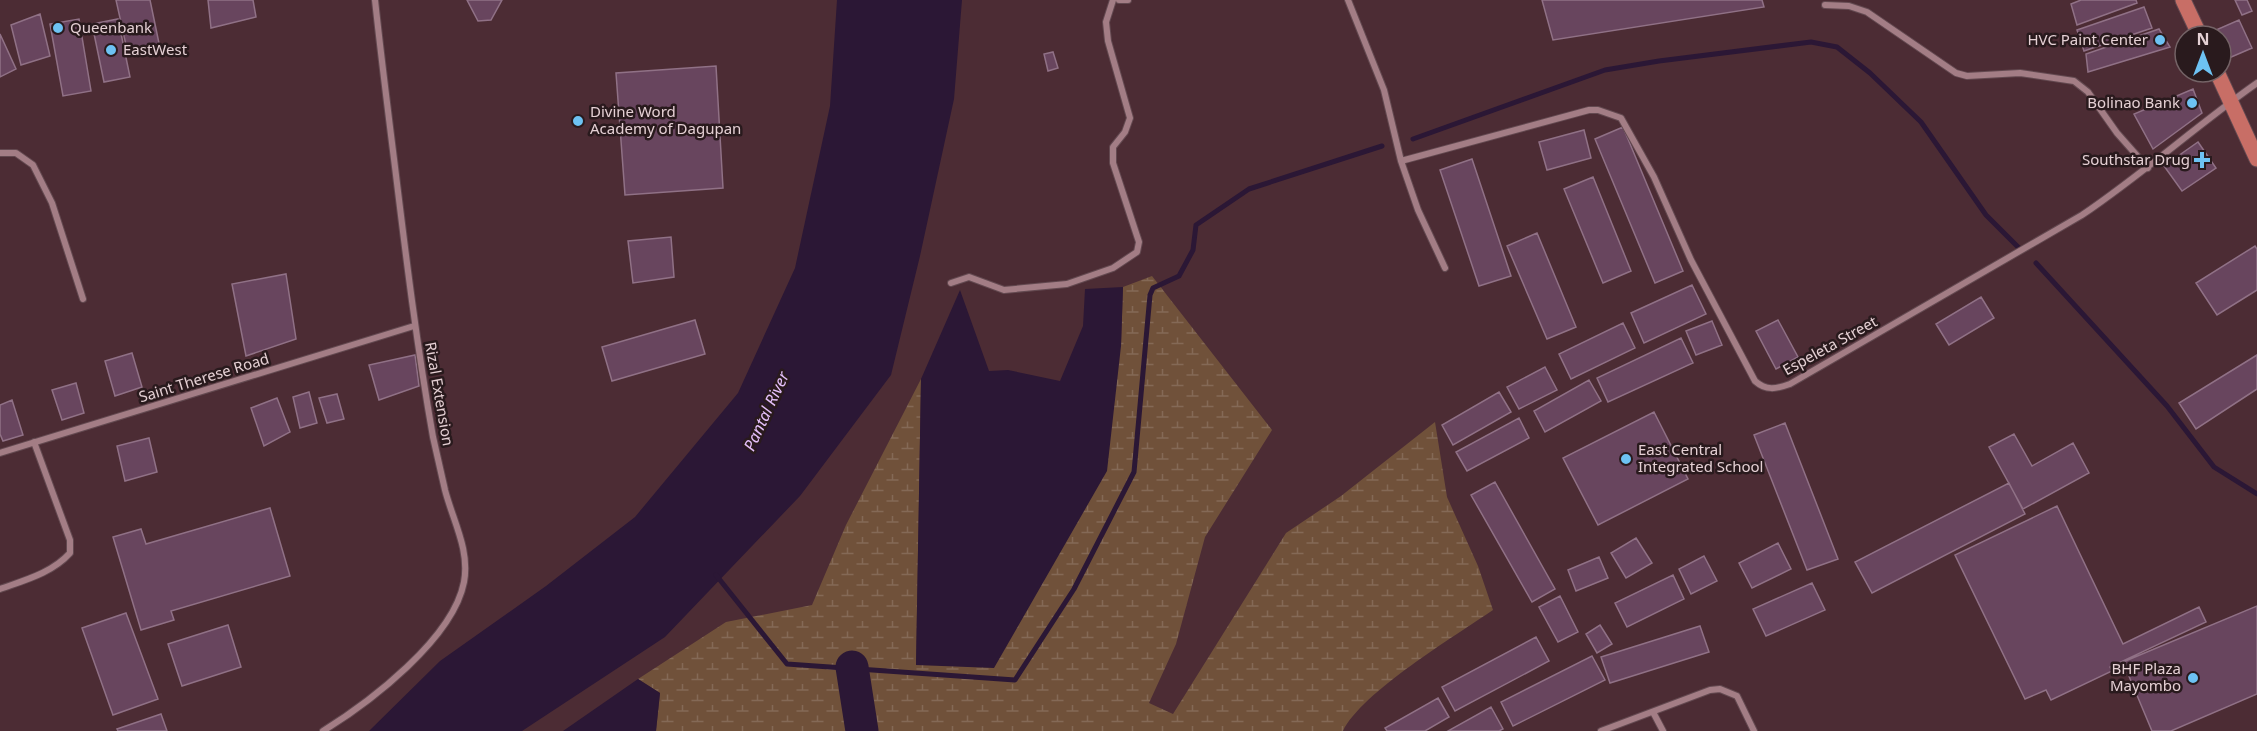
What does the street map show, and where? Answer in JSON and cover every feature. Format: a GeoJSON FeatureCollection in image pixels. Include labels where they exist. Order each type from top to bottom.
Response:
{"type":"FeatureCollection","features":[{"type":"Feature","properties":{"kind":"main road"},"geometry":{"type":"LineString","coordinates":[[2183,0],[2194,24]]}},
{"type":"Feature","properties":{"kind":"main road"},"geometry":{"type":"LineString","coordinates":[[2223,84],[2257,159]]}},
{"type":"Feature","properties":{"kind":"street","name":"Rizal Extension"},"geometry":{"type":"LineString","coordinates":[[323,731],[357,710],[403,671],[447,622],[459,600],[466,566],[464,548],[445,491],[414,326],[375,0]]}},
{"type":"Feature","properties":{"kind":"street"},"geometry":{"type":"LineString","coordinates":[[951,284],[969,277],[1004,290],[1067,284],[1113,268],[1137,252],[1139,242],[1113,163],[1113,147],[1125,132],[1130,118],[1108,41],[1106,22],[1113,0]]}},
{"type":"Feature","properties":{"kind":"street"},"geometry":{"type":"LineString","coordinates":[[1119,0],[1128,0]]}},
{"type":"Feature","properties":{"kind":"street"},"geometry":{"type":"LineString","coordinates":[[1348,0],[1384,90],[1401,161],[1418,210],[1445,268]]}},
{"type":"Feature","properties":{"kind":"street"},"geometry":{"type":"LineString","coordinates":[[1825,5],[1849,6],[1867,12],[1956,73],[1967,76],[2020,72],[2074,81],[2088,92],[2117,133],[2148,168]]}},
{"type":"Feature","properties":{"kind":"street","name":"Espeleta Street"},"geometry":{"type":"LineString","coordinates":[[1401,161],[1588,110],[1598,110],[1621,118],[1654,177],[1691,260],[1755,381],[1762,387],[1772,389],[1790,384],[2082,215],[2148,168],[2257,83]]}},
{"type":"Feature","properties":{"kind":"street"},"geometry":{"type":"LineString","coordinates":[[0,153],[16,153],[33,165],[52,203],[83,299]]}},
{"type":"Feature","properties":{"kind":"street","name":"Saint Therese Road"},"geometry":{"type":"LineString","coordinates":[[0,453],[414,326]]}},
{"type":"Feature","properties":{"kind":"street"},"geometry":{"type":"LineString","coordinates":[[0,589],[39,575],[60,564],[70,553],[70,540],[34,442]]}},
{"type":"Feature","properties":{"kind":"street"},"geometry":{"type":"LineString","coordinates":[[1601,731],[1710,690],[1720,689],[1737,696],[1754,731]]}},
{"type":"Feature","properties":{"kind":"street"},"geometry":{"type":"LineString","coordinates":[[1653,712],[1663,731]]}},
{"type":"Feature","properties":{"kind":"green space"},"geometry":{"type":"Polygon","coordinates":[[[1152,276],[1272,430],[1205,537],[1176,644],[1149,703],[1173,714],[1286,533],[1341,496],[1435,422],[1447,497],[1478,566],[1493,610],[1389,682],[1353,716],[1343,731],[656,731],[660,693],[638,679],[726,622],[812,605],[846,525],[921,379],[916,665],[1121,346],[1123,287],[1152,276]]]}},
{"type":"Feature","properties":{"kind":"water","name":"Pantal River"},"geometry":{"type":"Polygon","coordinates":[[[837,0],[962,0],[954,99],[891,375],[800,496],[665,637],[522,731],[369,731],[440,661],[546,586],[635,517],[738,393],[795,268],[830,106],[837,0]]]}},
{"type":"Feature","properties":{"kind":"water"},"geometry":{"type":"Polygon","coordinates":[[[1123,287],[1121,346],[1107,471],[994,668],[916,665],[921,379],[960,290],[989,371],[1008,370],[1060,381],[1083,326],[1085,289],[1123,287]]]}},
{"type":"Feature","properties":{"kind":"water"},"geometry":{"type":"Polygon","coordinates":[[[638,679],[660,693],[656,731],[563,731],[638,679]]]}},
{"type":"Feature","properties":{"kind":"building"},"geometry":{"type":"Polygon","coordinates":[[[116,0],[150,0],[160,48],[128,54],[116,0]]]}},
{"type":"Feature","properties":{"kind":"building"},"geometry":{"type":"Polygon","coordinates":[[[208,0],[253,0],[256,17],[211,28],[208,0]]]}},
{"type":"Feature","properties":{"kind":"building"},"geometry":{"type":"Polygon","coordinates":[[[467,0],[502,0],[491,20],[478,21],[467,0]]]}},
{"type":"Feature","properties":{"kind":"building"},"geometry":{"type":"Polygon","coordinates":[[[1542,0],[1762,0],[1764,7],[1553,40],[1542,0]]]}},
{"type":"Feature","properties":{"kind":"building"},"geometry":{"type":"Polygon","coordinates":[[[2081,0],[2136,0],[2137,3],[2077,25],[2071,4],[2081,0]]]}},
{"type":"Feature","properties":{"kind":"building"},"geometry":{"type":"Polygon","coordinates":[[[2235,0],[2247,0],[2252,11],[2242,15],[2235,0]]]}},
{"type":"Feature","properties":{"kind":"building"},"geometry":{"type":"Polygon","coordinates":[[[2144,7],[2152,28],[2084,51],[2077,30],[2144,7]]]}},
{"type":"Feature","properties":{"kind":"building"},"geometry":{"type":"Polygon","coordinates":[[[40,14],[50,56],[21,65],[11,25],[40,14]]]}},
{"type":"Feature","properties":{"kind":"building"},"geometry":{"type":"Polygon","coordinates":[[[79,19],[91,91],[63,96],[50,24],[79,19]]]}},
{"type":"Feature","properties":{"kind":"building","name":"EastWest"},"geometry":{"type":"Polygon","coordinates":[[[118,19],[130,77],[104,82],[92,24],[118,19]]]}},
{"type":"Feature","properties":{"kind":"building"},"geometry":{"type":"Polygon","coordinates":[[[2239,20],[2252,48],[2233,56],[2233,24],[2230,24],[2239,20]]]}},
{"type":"Feature","properties":{"kind":"building"},"geometry":{"type":"Polygon","coordinates":[[[2159,29],[2170,47],[2088,72],[2086,54],[2159,29]]]}},
{"type":"Feature","properties":{"kind":"building"},"geometry":{"type":"Polygon","coordinates":[[[0,34],[16,69],[0,77],[0,34]]]}},
{"type":"Feature","properties":{"kind":"building"},"geometry":{"type":"Polygon","coordinates":[[[1053,52],[1058,68],[1048,71],[1044,54],[1053,52]]]}},
{"type":"Feature","properties":{"kind":"building"},"geometry":{"type":"Polygon","coordinates":[[[716,66],[723,188],[625,195],[616,73],[716,66]]]}},
{"type":"Feature","properties":{"kind":"building"},"geometry":{"type":"Polygon","coordinates":[[[2193,89],[2202,113],[2153,149],[2134,114],[2193,89]]]}},
{"type":"Feature","properties":{"kind":"building"},"geometry":{"type":"Polygon","coordinates":[[[1623,127],[1683,271],[1655,283],[1595,139],[1623,127]]]}},
{"type":"Feature","properties":{"kind":"building"},"geometry":{"type":"Polygon","coordinates":[[[1584,130],[1591,158],[1547,170],[1539,142],[1584,130]]]}},
{"type":"Feature","properties":{"kind":"building"},"geometry":{"type":"Polygon","coordinates":[[[2198,142],[2216,168],[2182,191],[2164,166],[2198,142]]]}},
{"type":"Feature","properties":{"kind":"building"},"geometry":{"type":"Polygon","coordinates":[[[1472,159],[1511,276],[1479,286],[1440,170],[1472,159]]]}},
{"type":"Feature","properties":{"kind":"building"},"geometry":{"type":"Polygon","coordinates":[[[1593,177],[1631,271],[1603,283],[1564,189],[1593,177]]]}},
{"type":"Feature","properties":{"kind":"building"},"geometry":{"type":"Polygon","coordinates":[[[1537,233],[1576,327],[1547,339],[1507,246],[1537,233]]]}},
{"type":"Feature","properties":{"kind":"building"},"geometry":{"type":"Polygon","coordinates":[[[671,237],[674,277],[633,283],[628,241],[671,237]]]}},
{"type":"Feature","properties":{"kind":"building"},"geometry":{"type":"Polygon","coordinates":[[[2255,246],[2257,249],[2257,290],[2217,315],[2196,283],[2255,246]]]}},
{"type":"Feature","properties":{"kind":"building"},"geometry":{"type":"Polygon","coordinates":[[[286,274],[296,339],[246,356],[232,284],[286,274]]]}},
{"type":"Feature","properties":{"kind":"building"},"geometry":{"type":"Polygon","coordinates":[[[1692,285],[1706,314],[1644,343],[1631,313],[1692,285]]]}},
{"type":"Feature","properties":{"kind":"building"},"geometry":{"type":"Polygon","coordinates":[[[1981,297],[1994,318],[1949,345],[1936,324],[1981,297]]]}},
{"type":"Feature","properties":{"kind":"building"},"geometry":{"type":"Polygon","coordinates":[[[695,320],[705,354],[612,381],[602,347],[695,320]]]}},
{"type":"Feature","properties":{"kind":"building"},"geometry":{"type":"Polygon","coordinates":[[[1778,320],[1798,357],[1776,369],[1756,331],[1778,320]]]}},
{"type":"Feature","properties":{"kind":"building"},"geometry":{"type":"Polygon","coordinates":[[[1712,321],[1722,345],[1696,355],[1686,331],[1712,321]]]}},
{"type":"Feature","properties":{"kind":"building"},"geometry":{"type":"Polygon","coordinates":[[[1623,323],[1635,348],[1571,379],[1559,354],[1623,323]]]}},
{"type":"Feature","properties":{"kind":"building"},"geometry":{"type":"Polygon","coordinates":[[[1681,338],[1693,363],[1608,402],[1597,378],[1681,338]]]}},
{"type":"Feature","properties":{"kind":"building"},"geometry":{"type":"Polygon","coordinates":[[[132,353],[142,387],[115,396],[105,361],[132,353]]]}},
{"type":"Feature","properties":{"kind":"building"},"geometry":{"type":"Polygon","coordinates":[[[415,355],[419,386],[379,400],[369,365],[415,355]]]}},
{"type":"Feature","properties":{"kind":"building"},"geometry":{"type":"Polygon","coordinates":[[[2257,355],[2257,389],[2196,429],[2179,403],[2257,355]]]}},
{"type":"Feature","properties":{"kind":"building"},"geometry":{"type":"Polygon","coordinates":[[[1545,367],[1557,390],[1519,409],[1507,387],[1545,367]]]}},
{"type":"Feature","properties":{"kind":"building"},"geometry":{"type":"Polygon","coordinates":[[[1589,380],[1601,401],[1545,432],[1534,411],[1589,380]]]}},
{"type":"Feature","properties":{"kind":"building"},"geometry":{"type":"Polygon","coordinates":[[[76,383],[84,413],[62,420],[52,390],[76,383]]]}},
{"type":"Feature","properties":{"kind":"building"},"geometry":{"type":"Polygon","coordinates":[[[309,392],[317,423],[300,428],[293,397],[309,392]]]}},
{"type":"Feature","properties":{"kind":"building"},"geometry":{"type":"Polygon","coordinates":[[[1499,392],[1511,412],[1453,445],[1442,425],[1499,392]]]}},
{"type":"Feature","properties":{"kind":"building"},"geometry":{"type":"Polygon","coordinates":[[[337,394],[344,419],[327,423],[319,398],[337,394]]]}},
{"type":"Feature","properties":{"kind":"building"},"geometry":{"type":"Polygon","coordinates":[[[277,398],[290,432],[264,446],[251,408],[277,398]]]}},
{"type":"Feature","properties":{"kind":"building"},"geometry":{"type":"Polygon","coordinates":[[[12,400],[23,435],[3,441],[0,434],[0,405],[12,400]]]}},
{"type":"Feature","properties":{"kind":"building"},"geometry":{"type":"Polygon","coordinates":[[[1654,412],[1688,479],[1598,525],[1563,458],[1654,412]]]}},
{"type":"Feature","properties":{"kind":"building"},"geometry":{"type":"Polygon","coordinates":[[[1519,418],[1529,438],[1467,471],[1456,452],[1519,418]]]}},
{"type":"Feature","properties":{"kind":"building"},"geometry":{"type":"Polygon","coordinates":[[[1785,423],[1838,559],[1807,570],[1754,435],[1785,423]]]}},
{"type":"Feature","properties":{"kind":"building"},"geometry":{"type":"Polygon","coordinates":[[[2014,434],[2032,466],[2073,443],[2089,473],[2023,509],[1989,447],[2014,434]]]}},
{"type":"Feature","properties":{"kind":"building"},"geometry":{"type":"Polygon","coordinates":[[[149,438],[157,472],[125,481],[117,446],[149,438]]]}},
{"type":"Feature","properties":{"kind":"building"},"geometry":{"type":"Polygon","coordinates":[[[1495,482],[1555,589],[1532,602],[1471,495],[1495,482]]]}},
{"type":"Feature","properties":{"kind":"building"},"geometry":{"type":"Polygon","coordinates":[[[2009,483],[2025,514],[1872,593],[1855,562],[2009,483]]]}},
{"type":"Feature","properties":{"kind":"building"},"geometry":{"type":"Polygon","coordinates":[[[2057,506],[2123,644],[2199,607],[2206,622],[2110,667],[2112,671],[2051,700],[2046,690],[2025,699],[1955,555],[2057,506]]]}},
{"type":"Feature","properties":{"kind":"building"},"geometry":{"type":"Polygon","coordinates":[[[270,508],[290,576],[171,611],[174,620],[141,630],[113,537],[141,529],[146,544],[270,508]]]}},
{"type":"Feature","properties":{"kind":"building"},"geometry":{"type":"Polygon","coordinates":[[[1636,538],[1652,563],[1626,578],[1611,553],[1636,538]]]}},
{"type":"Feature","properties":{"kind":"building"},"geometry":{"type":"Polygon","coordinates":[[[1778,543],[1791,569],[1752,588],[1739,563],[1778,543]]]}},
{"type":"Feature","properties":{"kind":"building"},"geometry":{"type":"Polygon","coordinates":[[[1704,556],[1717,581],[1691,594],[1679,569],[1704,556]]]}},
{"type":"Feature","properties":{"kind":"building"},"geometry":{"type":"Polygon","coordinates":[[[1599,557],[1608,578],[1576,591],[1568,570],[1599,557]]]}},
{"type":"Feature","properties":{"kind":"building"},"geometry":{"type":"Polygon","coordinates":[[[1673,575],[1684,599],[1627,627],[1615,603],[1673,575]]]}},
{"type":"Feature","properties":{"kind":"building"},"geometry":{"type":"Polygon","coordinates":[[[1812,583],[1825,610],[1766,636],[1753,609],[1812,583]]]}},
{"type":"Feature","properties":{"kind":"building"},"geometry":{"type":"Polygon","coordinates":[[[1560,596],[1578,632],[1558,642],[1539,607],[1560,596]]]}},
{"type":"Feature","properties":{"kind":"building","name":"BHF Plaza Mayombo"},"geometry":{"type":"Polygon","coordinates":[[[2257,606],[2257,694],[2171,731],[2152,731],[2123,662],[2257,606]]]}},
{"type":"Feature","properties":{"kind":"building"},"geometry":{"type":"Polygon","coordinates":[[[126,613],[158,699],[113,715],[82,628],[126,613]]]}},
{"type":"Feature","properties":{"kind":"building"},"geometry":{"type":"Polygon","coordinates":[[[228,625],[241,667],[182,686],[168,644],[228,625]]]}},
{"type":"Feature","properties":{"kind":"building"},"geometry":{"type":"Polygon","coordinates":[[[1600,625],[1612,644],[1597,653],[1586,634],[1600,625]]]}},
{"type":"Feature","properties":{"kind":"building"},"geometry":{"type":"Polygon","coordinates":[[[1700,626],[1709,652],[1610,683],[1601,657],[1700,626]]]}},
{"type":"Feature","properties":{"kind":"building"},"geometry":{"type":"Polygon","coordinates":[[[1536,637],[1549,661],[1455,711],[1442,687],[1536,637]]]}},
{"type":"Feature","properties":{"kind":"building"},"geometry":{"type":"Polygon","coordinates":[[[1592,656],[1605,680],[1513,726],[1501,702],[1592,656]]]}},
{"type":"Feature","properties":{"kind":"building"},"geometry":{"type":"Polygon","coordinates":[[[1438,698],[1449,717],[1425,731],[1387,731],[1385,728],[1438,698]]]}},
{"type":"Feature","properties":{"kind":"building"},"geometry":{"type":"Polygon","coordinates":[[[1491,707],[1503,729],[1499,731],[1448,731],[1491,707]]]}},
{"type":"Feature","properties":{"kind":"building"},"geometry":{"type":"Polygon","coordinates":[[[161,714],[167,731],[118,731],[117,729],[161,714]]]}},
{"type":"Feature","properties":{"kind":"waterway"},"geometry":{"type":"LineString","coordinates":[[1413,139],[1605,70],[1811,42],[1837,47],[1870,73],[1921,122],[1986,215],[2021,250]]}},
{"type":"Feature","properties":{"kind":"waterway"},"geometry":{"type":"LineString","coordinates":[[716,575],[787,664],[1015,680],[1074,589],[1134,472],[1150,295],[1153,288],[1179,276],[1193,250],[1196,225],[1249,189],[1382,146]]}},
{"type":"Feature","properties":{"kind":"waterway"},"geometry":{"type":"LineString","coordinates":[[2036,263],[2167,406],[2214,467],[2257,494]]}},
{"type":"Feature","properties":{"kind":"waterway"},"geometry":{"type":"LineString","coordinates":[[852,667],[862,731]]}},
{"type":"Feature","properties":{"kind":"place","name":"Queenbank"},"geometry":{"type":"Point","coordinates":[58,28]}},
{"type":"Feature","properties":{"kind":"place","name":"HVC Paint Center"},"geometry":{"type":"Point","coordinates":[2160,40]}},
{"type":"Feature","properties":{"kind":"place","name":"EastWest"},"geometry":{"type":"Point","coordinates":[111,50]}},
{"type":"Feature","properties":{"kind":"place","name":"Bolinao Bank"},"geometry":{"type":"Point","coordinates":[2192,103]}},
{"type":"Feature","properties":{"kind":"place","name":"Divine Word Academy of Dagupan"},"geometry":{"type":"Point","coordinates":[578,121]}},
{"type":"Feature","properties":{"kind":"place","name":"Southstar Drug"},"geometry":{"type":"Point","coordinates":[2202,160]}},
{"type":"Feature","properties":{"kind":"place","name":"East Central Integrated School"},"geometry":{"type":"Point","coordinates":[1626,459]}},
{"type":"Feature","properties":{"kind":"place","name":"BHF Plaza Mayombo"},"geometry":{"type":"Point","coordinates":[2193,678]}}]}
